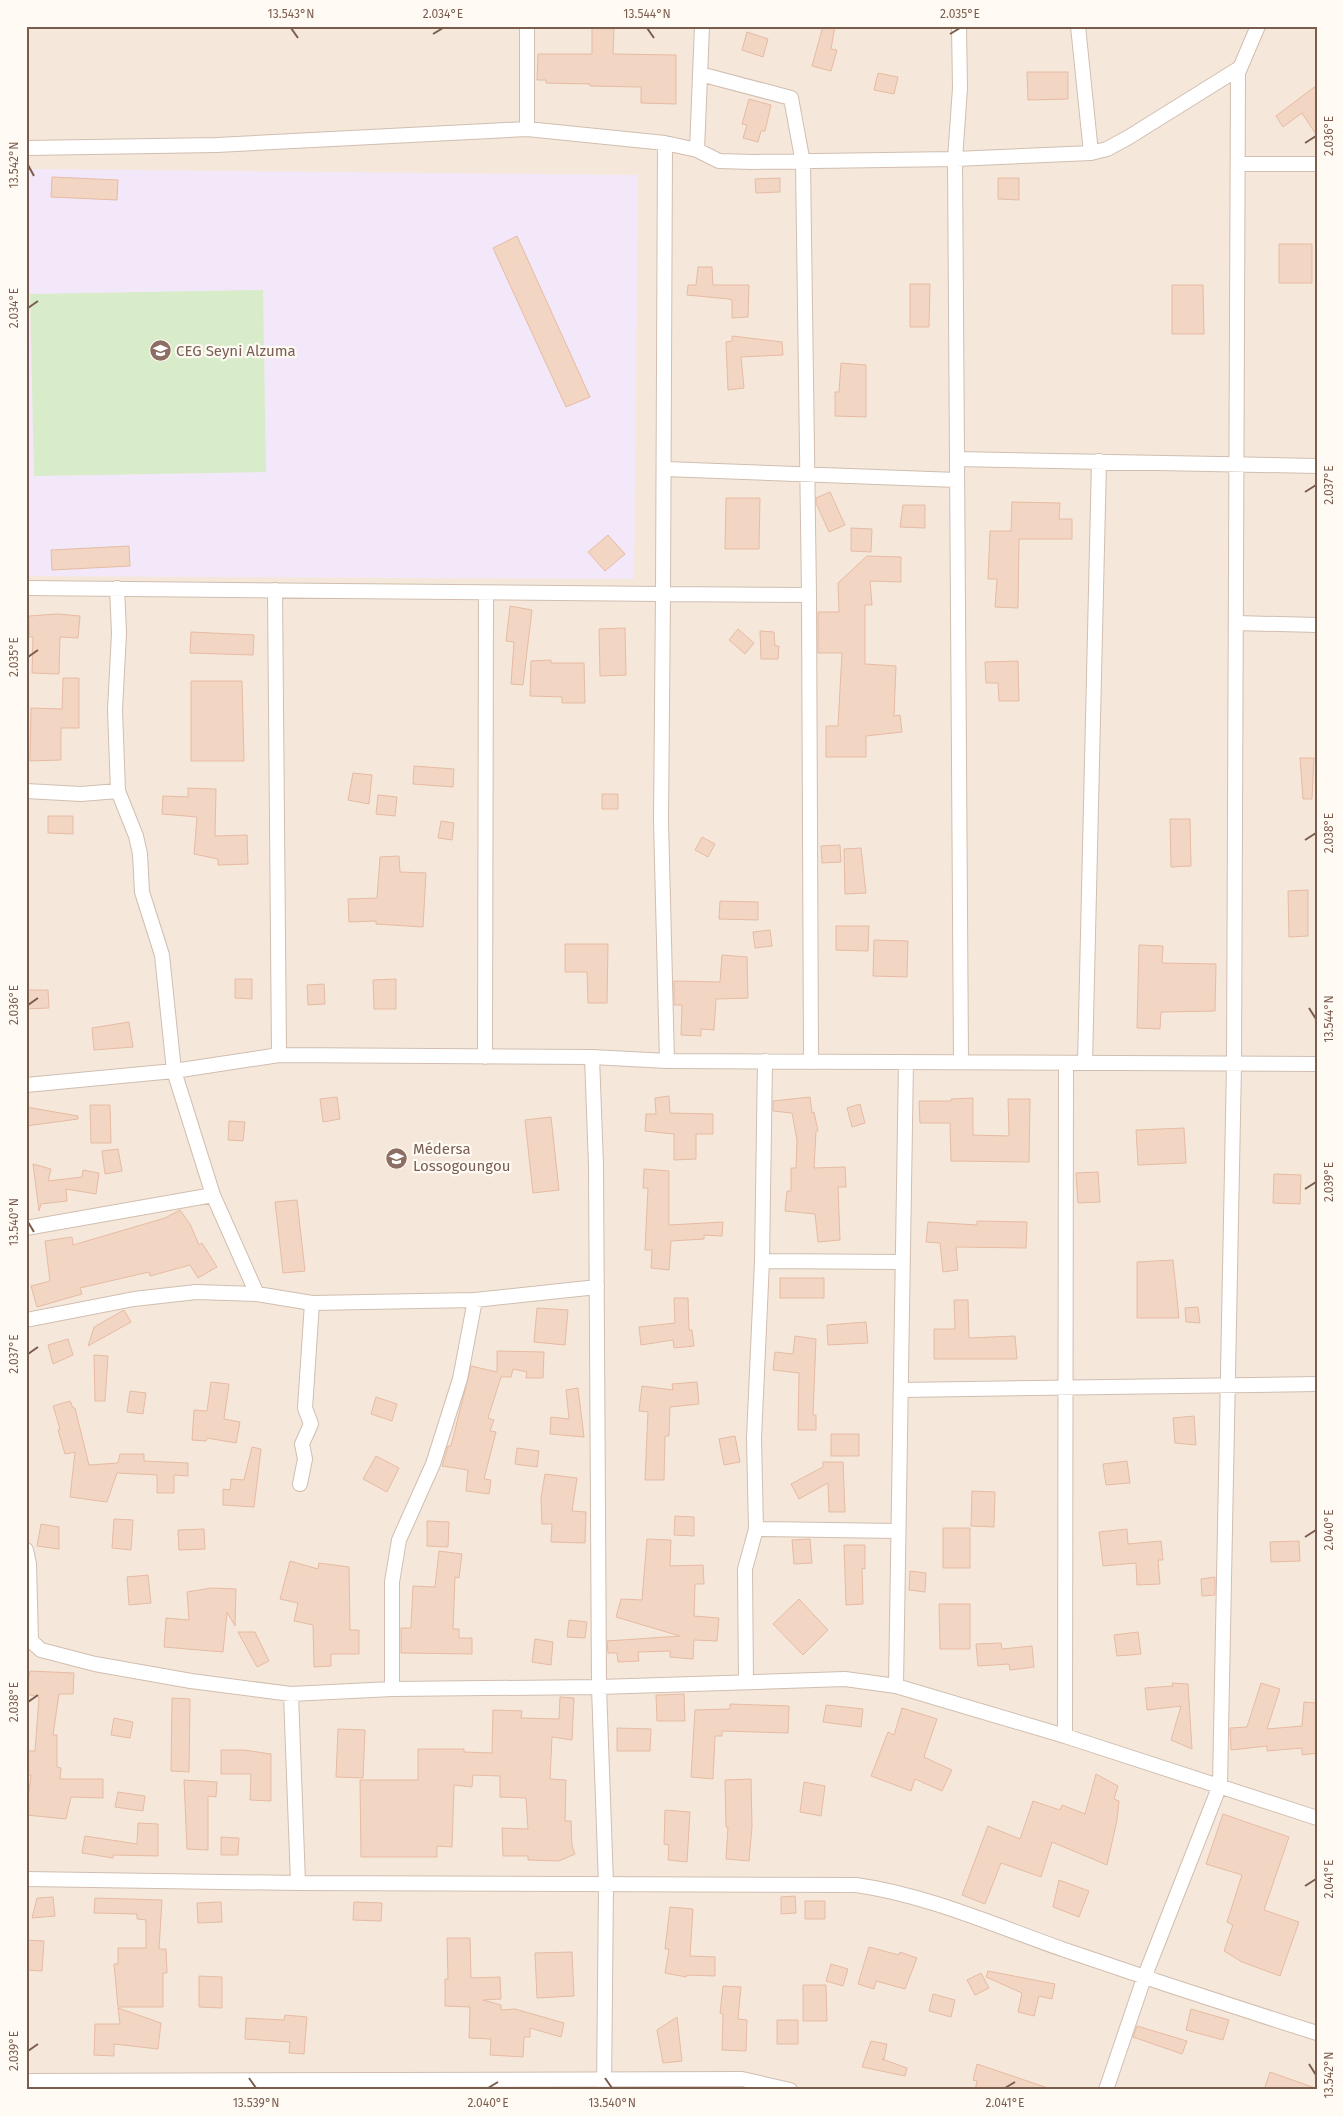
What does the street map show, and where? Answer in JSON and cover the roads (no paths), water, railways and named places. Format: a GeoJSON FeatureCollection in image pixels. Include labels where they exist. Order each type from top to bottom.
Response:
{"type":"FeatureCollection","features":[{"type":"Feature","properties":{"kind":"street"},"geometry":{"type":"LineString","coordinates":[[526,129],[527,26]]}},
{"type":"Feature","properties":{"kind":"street"},"geometry":{"type":"LineString","coordinates":[[697,150],[702,26]]}},
{"type":"Feature","properties":{"kind":"street"},"geometry":{"type":"LineString","coordinates":[[960,26],[960,88],[955,160],[961,1062]]}},
{"type":"Feature","properties":{"kind":"street"},"geometry":{"type":"LineString","coordinates":[[1078,26],[1090,153]]}},
{"type":"Feature","properties":{"kind":"street"},"geometry":{"type":"LineString","coordinates":[[1106,2090],[1144,1978],[1220,1786],[1234,1065],[1238,69],[1258,26]]}},
{"type":"Feature","properties":{"kind":"street"},"geometry":{"type":"LineString","coordinates":[[26,148],[217,145],[526,129],[665,143],[697,150],[718,160],[803,163],[955,160],[1090,153],[1107,149],[1129,137],[1238,69]]}},
{"type":"Feature","properties":{"kind":"street"},"geometry":{"type":"LineString","coordinates":[[700,74],[791,98],[803,163],[809,595],[811,1062]]}},
{"type":"Feature","properties":{"kind":"street"},"geometry":{"type":"LineString","coordinates":[[665,143],[665,470],[661,821],[667,1061]]}},
{"type":"Feature","properties":{"kind":"street"},"geometry":{"type":"LineString","coordinates":[[1238,164],[1317,164]]}},
{"type":"Feature","properties":{"kind":"street"},"geometry":{"type":"LineString","coordinates":[[957,459],[1317,466]]}},
{"type":"Feature","properties":{"kind":"street"},"geometry":{"type":"LineString","coordinates":[[1084,1063],[1099,461]]}},
{"type":"Feature","properties":{"kind":"street"},"geometry":{"type":"LineString","coordinates":[[665,470],[957,480]]}},
{"type":"Feature","properties":{"kind":"street"},"geometry":{"type":"LineString","coordinates":[[26,588],[809,595]]}},
{"type":"Feature","properties":{"kind":"street"},"geometry":{"type":"LineString","coordinates":[[117,588],[119,633],[115,710],[118,791],[136,836],[140,854],[142,892],[162,956],[174,1071],[213,1195],[257,1294]]}},
{"type":"Feature","properties":{"kind":"street"},"geometry":{"type":"LineString","coordinates":[[275,590],[279,1055]]}},
{"type":"Feature","properties":{"kind":"street"},"geometry":{"type":"LineString","coordinates":[[485,1057],[486,593]]}},
{"type":"Feature","properties":{"kind":"street"},"geometry":{"type":"LineString","coordinates":[[1236,623],[1317,624]]}},
{"type":"Feature","properties":{"kind":"street"},"geometry":{"type":"LineString","coordinates":[[26,791],[81,794],[118,791]]}},
{"type":"Feature","properties":{"kind":"street"},"geometry":{"type":"LineString","coordinates":[[26,1085],[174,1071],[279,1055],[592,1057],[667,1061],[1317,1064]]}},
{"type":"Feature","properties":{"kind":"street"},"geometry":{"type":"LineString","coordinates":[[592,1057],[597,1287],[599,1687],[606,1884],[604,2085]]}},
{"type":"Feature","properties":{"kind":"street"},"geometry":{"type":"LineString","coordinates":[[746,1682],[744,1612],[746,1569],[756,1529],[754,1438],[762,1261],[765,1061]]}},
{"type":"Feature","properties":{"kind":"street"},"geometry":{"type":"LineString","coordinates":[[896,1686],[906,1062]]}},
{"type":"Feature","properties":{"kind":"street"},"geometry":{"type":"LineString","coordinates":[[1065,1736],[1066,1063]]}},
{"type":"Feature","properties":{"kind":"street"},"geometry":{"type":"LineString","coordinates":[[26,1228],[213,1195]]}},
{"type":"Feature","properties":{"kind":"street"},"geometry":{"type":"LineString","coordinates":[[762,1261],[903,1262]]}},
{"type":"Feature","properties":{"kind":"street"},"geometry":{"type":"LineString","coordinates":[[26,1320],[152,1297],[196,1292],[257,1294],[312,1303],[475,1300],[597,1287]]}},
{"type":"Feature","properties":{"kind":"street"},"geometry":{"type":"LineString","coordinates":[[392,1689],[392,1582],[399,1540],[433,1464],[460,1379],[475,1300]]}},
{"type":"Feature","properties":{"kind":"street"},"geometry":{"type":"LineString","coordinates":[[300,1484],[305,1459],[304,1437],[311,1424],[305,1408],[312,1303]]}},
{"type":"Feature","properties":{"kind":"street"},"geometry":{"type":"LineString","coordinates":[[901,1390],[1066,1386],[1317,1384]]}},
{"type":"Feature","properties":{"kind":"street"},"geometry":{"type":"LineString","coordinates":[[756,1529],[898,1532]]}},
{"type":"Feature","properties":{"kind":"street"},"geometry":{"type":"LineString","coordinates":[[26,1550],[29,1564],[30,1634],[32,1641],[41,1650],[95,1664],[191,1681],[291,1694],[392,1689],[599,1687],[845,1679],[896,1686],[1065,1736],[1317,1818]]}},
{"type":"Feature","properties":{"kind":"street"},"geometry":{"type":"LineString","coordinates":[[291,1694],[298,1883]]}},
{"type":"Feature","properties":{"kind":"street"},"geometry":{"type":"LineString","coordinates":[[26,1879],[298,1883],[856,1885],[886,1889],[928,1902],[1144,1978],[1317,2033]]}},
{"type":"Feature","properties":{"kind":"street"},"geometry":{"type":"LineString","coordinates":[[26,2081],[209,2085],[604,2085],[742,2079],[790,2090]]}},
{"type":"Feature","properties":{"kind":"place","name":"CEG Seyni Alzuma"},"geometry":{"type":"Point","coordinates":[160,351]}},
{"type":"Feature","properties":{"kind":"place","name":"Médersa Lossogoungou"},"geometry":{"type":"Point","coordinates":[397,1158]}}]}
